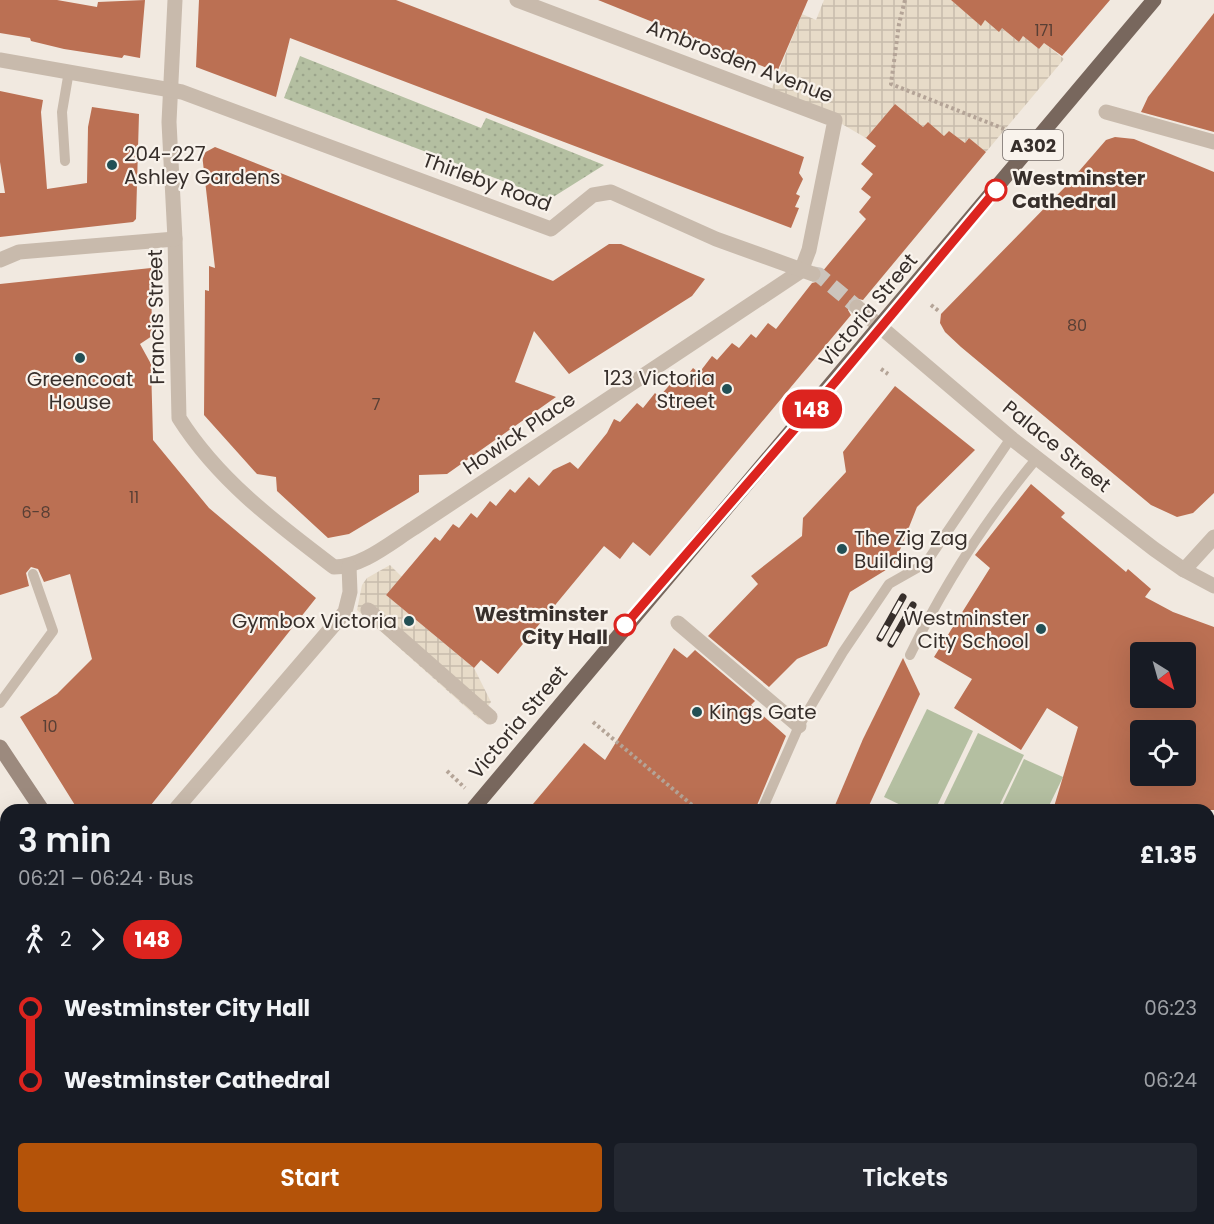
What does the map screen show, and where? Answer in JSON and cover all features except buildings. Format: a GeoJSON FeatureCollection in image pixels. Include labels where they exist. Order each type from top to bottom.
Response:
{"type":"FeatureCollection","features":[{"type":"Feature","properties":{"kind":"main road","name":"Victoria Street"},"geometry":{"type":"LineString","coordinates":[[477,804],[625,625],[882,326],[1154,0]]}},
{"type":"Feature","properties":{"kind":"main road"},"geometry":{"type":"LineString","coordinates":[[0,747],[38,804]]}},
{"type":"Feature","properties":{"kind":"street","name":"Francis Street"},"geometry":{"type":"LineString","coordinates":[[175,0],[169,88],[179,418],[188,433],[251,502],[341,566]]}},
{"type":"Feature","properties":{"kind":"street","name":"Ambrosden Avenue"},"geometry":{"type":"LineString","coordinates":[[517,0],[835,120],[809,250],[807,273]]}},
{"type":"Feature","properties":{"kind":"street"},"geometry":{"type":"LineString","coordinates":[[0,60],[169,88]]}},
{"type":"Feature","properties":{"kind":"street","name":"Thirleby Road"},"geometry":{"type":"LineString","coordinates":[[169,88],[551,229],[592,195],[610,192],[716,239],[807,273]]}},
{"type":"Feature","properties":{"kind":"street"},"geometry":{"type":"LineString","coordinates":[[1106,112],[1214,142]]}},
{"type":"Feature","properties":{"kind":"street"},"geometry":{"type":"LineString","coordinates":[[0,260],[19,252],[175,240]]}},
{"type":"Feature","properties":{"kind":"street","name":"Howick Place"},"geometry":{"type":"LineString","coordinates":[[341,566],[414,528],[807,273]]}},
{"type":"Feature","properties":{"kind":"street"},"geometry":{"type":"LineString","coordinates":[[857,307],[882,326]]}},
{"type":"Feature","properties":{"kind":"street","name":"Palace Street"},"geometry":{"type":"LineString","coordinates":[[882,326],[1037,459],[1184,570],[1214,586]]}},
{"type":"Feature","properties":{"kind":"street"},"geometry":{"type":"LineString","coordinates":[[1184,570],[1214,537]]}},
{"type":"Feature","properties":{"kind":"street"},"geometry":{"type":"LineString","coordinates":[[180,804],[345,612],[350,592],[341,566]]}},
{"type":"Feature","properties":{"kind":"street"},"geometry":{"type":"LineString","coordinates":[[368,610],[490,717]]}},
{"type":"Feature","properties":{"kind":"street"},"geometry":{"type":"LineString","coordinates":[[678,623],[799,726]]}},
{"type":"Feature","properties":{"kind":"lane"},"geometry":{"type":"LineString","coordinates":[[65,161],[62,112],[69,71]]}},
{"type":"Feature","properties":{"kind":"lane"},"geometry":{"type":"LineString","coordinates":[[765,804],[799,726],[889,584],[927,563],[1011,438]]}},
{"type":"Feature","properties":{"kind":"lane"},"geometry":{"type":"LineString","coordinates":[[910,655],[957,570],[987,524],[1037,459]]}},
{"type":"Feature","properties":{"kind":"lane"},"geometry":{"type":"LineString","coordinates":[[0,703],[54,632],[33,574]]}},
{"type":"Feature","properties":{"kind":"path"},"geometry":{"type":"LineString","coordinates":[[905,0],[898,24],[891,84],[1007,130]]}},
{"type":"Feature","properties":{"kind":"path"},"geometry":{"type":"LineString","coordinates":[[931,305],[940,312]]}},
{"type":"Feature","properties":{"kind":"path"},"geometry":{"type":"LineString","coordinates":[[881,369],[888,374]]}},
{"type":"Feature","properties":{"kind":"path"},"geometry":{"type":"LineString","coordinates":[[593,722],[691,804]]}},
{"type":"Feature","properties":{"kind":"green space"},"geometry":{"type":"Polygon","coordinates":[[[300,56],[481,128],[486,118],[604,165],[550,199],[284,98],[300,56]]]}},
{"type":"Feature","properties":{"kind":"green space"},"geometry":{"type":"Polygon","coordinates":[[[927,709],[973,731],[938,804],[899,804],[884,797],[927,709]]]}},
{"type":"Feature","properties":{"kind":"green space"},"geometry":{"type":"Polygon","coordinates":[[[978,733],[1024,755],[1000,804],[944,804],[978,733]]]}},
{"type":"Feature","properties":{"kind":"green space"},"geometry":{"type":"Polygon","coordinates":[[[1024,759],[1063,777],[1050,804],[1003,804],[1024,759]]]}},
{"type":"Feature","properties":{"kind":"shaded area"},"geometry":{"type":"Polygon","coordinates":[[[824,0],[951,0],[981,25],[985,20],[1002,28],[1019,42],[1023,36],[1039,49],[1044,43],[1064,59],[986,152],[969,138],[965,143],[949,131],[944,136],[928,122],[923,127],[895,104],[866,138],[835,120],[769,95],[802,14],[816,20],[824,0]]]}},
{"type":"Feature","properties":{"kind":"shaded area"},"geometry":{"type":"Polygon","coordinates":[[[390,565],[402,577],[386,595],[474,668],[491,702],[479,719],[357,610],[362,585],[367,578],[390,565]]]}},
{"type":"Feature","properties":{"kind":"tunnel"},"geometry":{"type":"LineString","coordinates":[[813,274],[819,275],[857,307]]}},
{"type":"Feature","properties":{"kind":"railway"},"geometry":{"type":"LineString","coordinates":[[880,638],[903,597]]}},
{"type":"Feature","properties":{"kind":"railway"},"geometry":{"type":"LineString","coordinates":[[891,644],[913,605]]}},
{"type":"Feature","properties":{"kind":"bus line","name":"148"},"geometry":{"type":"LineString","coordinates":[[625,625],[836,381],[996,190]]}},
{"type":"Feature","properties":{"kind":"place","name":"204-227 Ashley Gardens"},"geometry":{"type":"Point","coordinates":[112,165]}},
{"type":"Feature","properties":{"kind":"place","name":"Westminster Cathedral"},"geometry":{"type":"Point","coordinates":[996,190]}},
{"type":"Feature","properties":{"kind":"place","name":"Greencoat House"},"geometry":{"type":"Point","coordinates":[80,358]}},
{"type":"Feature","properties":{"kind":"place","name":"123 Victoria Street"},"geometry":{"type":"Point","coordinates":[727,389]}},
{"type":"Feature","properties":{"kind":"place","name":"The Zig Zag Building"},"geometry":{"type":"Point","coordinates":[842,549]}},
{"type":"Feature","properties":{"kind":"place","name":"Gymbox Victoria"},"geometry":{"type":"Point","coordinates":[409,621]}},
{"type":"Feature","properties":{"kind":"place","name":"Westminster City Hall"},"geometry":{"type":"Point","coordinates":[625,625]}},
{"type":"Feature","properties":{"kind":"place","name":"Westminster City School"},"geometry":{"type":"Point","coordinates":[1041,629]}},
{"type":"Feature","properties":{"kind":"place","name":"Kings Gate"},"geometry":{"type":"Point","coordinates":[697,712]}}]}
